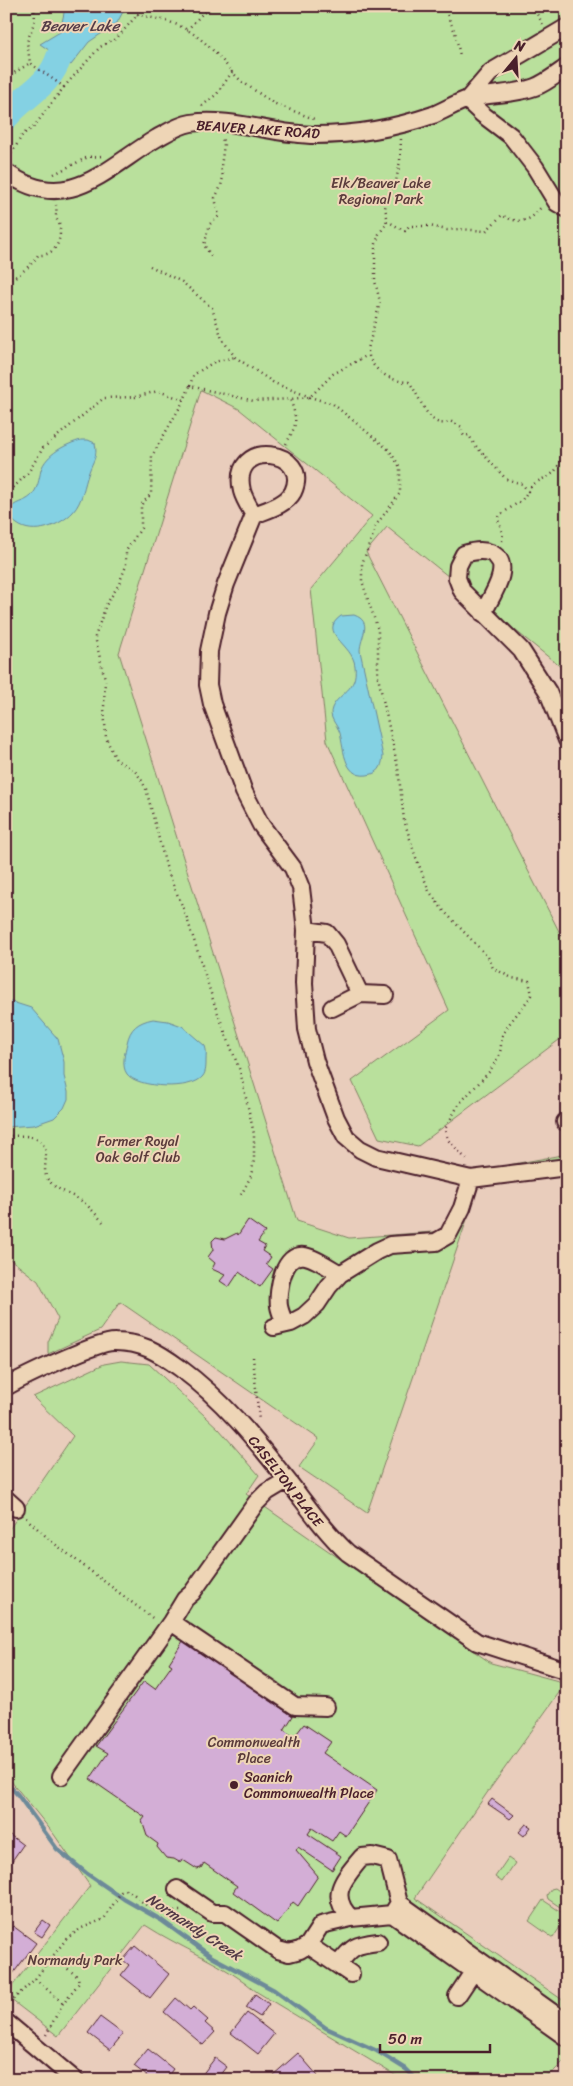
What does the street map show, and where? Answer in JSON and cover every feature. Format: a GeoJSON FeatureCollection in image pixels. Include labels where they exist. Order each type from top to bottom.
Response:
{"type":"FeatureCollection","features":[{"type":"Feature","properties":{"kind":"street","name":"BEAVER LAKE ROAD"},"geometry":{"type":"LineString","coordinates":[[467,100],[492,72],[567,26]]}},
{"type":"Feature","properties":{"kind":"street","name":"BEAVER LAKE ROAD"},"geometry":{"type":"LineString","coordinates":[[6,172],[33,188],[53,191],[74,189],[101,175],[139,148],[173,129],[191,123],[216,123],[294,134],[316,135],[388,129],[446,110],[467,100],[534,87],[567,68]]}},
{"type":"Feature","properties":{"kind":"street"},"geometry":{"type":"LineString","coordinates":[[467,100],[511,136],[535,167],[557,203],[567,209]]}},
{"type":"Feature","properties":{"kind":"street"},"geometry":{"type":"LineString","coordinates":[[254,515],[242,491],[242,475],[246,465],[256,455],[267,454],[280,457],[292,466],[295,479],[292,493],[280,504],[254,515],[226,584],[217,613],[209,651],[208,685],[212,704],[244,792],[262,825],[293,868],[301,888],[306,930],[304,984],[307,1029],[315,1061],[336,1118],[346,1137],[360,1149],[376,1157],[471,1172],[567,1167]]}},
{"type":"Feature","properties":{"kind":"street"},"geometry":{"type":"LineString","coordinates":[[482,613],[520,650],[548,692],[567,740]]}},
{"type":"Feature","properties":{"kind":"street"},"geometry":{"type":"LineString","coordinates":[[306,930],[327,933],[336,944],[360,994]]}},
{"type":"Feature","properties":{"kind":"street"},"geometry":{"type":"LineString","coordinates":[[332,1008],[360,994],[385,995]]}},
{"type":"Feature","properties":{"kind":"street"},"geometry":{"type":"LineString","coordinates":[[340,1274],[304,1256],[294,1258],[286,1266],[278,1296],[279,1326],[304,1316],[340,1274],[377,1251],[390,1245],[436,1242],[448,1235],[462,1208],[471,1172]]}},
{"type":"Feature","properties":{"kind":"street","name":"CASELTON PLACE"},"geometry":{"type":"LineString","coordinates":[[6,1387],[82,1352],[112,1341],[138,1343],[162,1355],[201,1383],[230,1412],[287,1480],[330,1537],[348,1554],[477,1642],[567,1671]]}},
{"type":"Feature","properties":{"kind":"street"},"geometry":{"type":"LineString","coordinates":[[61,1776],[185,1599],[192,1593],[256,1503],[267,1492],[287,1480]]}},
{"type":"Feature","properties":{"kind":"street"},"geometry":{"type":"LineString","coordinates":[[168,1625],[295,1706],[326,1707]]}},
{"type":"Feature","properties":{"kind":"street"},"geometry":{"type":"LineString","coordinates":[[351,1918],[342,1910],[338,1895],[340,1887],[362,1857],[372,1856],[388,1860],[396,1909],[477,1967],[567,2038]]}},
{"type":"Feature","properties":{"kind":"street"},"geometry":{"type":"LineString","coordinates":[[177,1889],[212,1914],[225,1913],[278,1950],[289,1953],[300,1950],[308,1945],[321,1925],[396,1909]]}},
{"type":"Feature","properties":{"kind":"street"},"geometry":{"type":"LineString","coordinates":[[308,1945],[345,1970],[348,1952],[355,1945],[378,1942]]}},
{"type":"Feature","properties":{"kind":"street"},"geometry":{"type":"LineString","coordinates":[[456,1996],[477,1967]]}},
{"type":"Feature","properties":{"kind":"street"},"geometry":{"type":"LineString","coordinates":[[477,1967],[567,2023]]}},
{"type":"Feature","properties":{"kind":"street"},"geometry":{"type":"LineString","coordinates":[[6,2022],[75,2080]]}},
{"type":"Feature","properties":{"kind":"path"},"geometry":{"type":"LineString","coordinates":[[34,6],[34,20],[27,42],[30,63],[62,86]]}},
{"type":"Feature","properties":{"kind":"path"},"geometry":{"type":"LineString","coordinates":[[6,162],[24,134],[33,128],[62,86],[100,47],[117,38],[146,6]]}},
{"type":"Feature","properties":{"kind":"path"},"geometry":{"type":"LineString","coordinates":[[197,6],[202,14]]}},
{"type":"Feature","properties":{"kind":"path"},"geometry":{"type":"LineString","coordinates":[[187,30],[202,14],[215,6]]}},
{"type":"Feature","properties":{"kind":"path"},"geometry":{"type":"LineString","coordinates":[[443,6],[455,32],[460,56]]}},
{"type":"Feature","properties":{"kind":"path"},"geometry":{"type":"LineString","coordinates":[[532,6],[551,36]]}},
{"type":"Feature","properties":{"kind":"path"},"geometry":{"type":"LineString","coordinates":[[137,14],[174,24],[187,30],[218,54],[232,72]]}},
{"type":"Feature","properties":{"kind":"path"},"geometry":{"type":"LineString","coordinates":[[6,78],[30,63]]}},
{"type":"Feature","properties":{"kind":"path"},"geometry":{"type":"LineString","coordinates":[[211,256],[204,245],[210,224],[219,216],[215,198],[222,186],[221,167],[224,144],[216,123]]}},
{"type":"Feature","properties":{"kind":"path"},"geometry":{"type":"LineString","coordinates":[[401,124],[400,162],[396,181],[387,198],[385,208],[387,221],[375,247],[375,281],[380,302],[368,355],[384,375],[392,380],[409,382],[414,387],[418,398],[432,419],[440,423],[445,424],[450,421],[460,425],[464,436],[469,436],[506,479],[522,484],[528,491]]}},
{"type":"Feature","properties":{"kind":"path"},"geometry":{"type":"LineString","coordinates":[[6,280],[17,276],[38,256],[45,256],[57,247],[60,226],[56,218],[57,209],[53,191]]}},
{"type":"Feature","properties":{"kind":"path"},"geometry":{"type":"LineString","coordinates":[[387,221],[405,231],[410,226],[430,226],[447,230],[486,231],[502,215],[514,221],[534,216],[551,195]]}},
{"type":"Feature","properties":{"kind":"path"},"geometry":{"type":"LineString","coordinates":[[150,266],[182,282],[212,308],[222,339],[235,358],[274,383],[310,398],[333,404],[389,450],[400,467],[400,493],[377,524],[362,564],[362,580],[378,630],[378,677],[398,768],[404,820],[429,891],[443,910],[488,958],[493,968],[512,978],[529,981],[532,988],[532,995],[502,1036],[500,1054],[493,1065],[459,1104],[445,1129],[448,1140],[471,1172]]}},
{"type":"Feature","properties":{"kind":"path"},"geometry":{"type":"LineString","coordinates":[[190,386],[254,401],[310,398],[333,374],[368,355]]}},
{"type":"Feature","properties":{"kind":"path"},"geometry":{"type":"LineString","coordinates":[[235,358],[214,362],[193,375],[184,400],[152,456],[151,494],[141,506],[141,528],[126,551],[126,566],[118,586],[106,605],[95,637],[105,679],[106,738],[116,760],[134,770],[146,789],[167,870],[186,915],[215,1006],[240,1071],[254,1134],[254,1160],[251,1176],[241,1195]]}},
{"type":"Feature","properties":{"kind":"path"},"geometry":{"type":"LineString","coordinates":[[6,495],[28,473],[43,448],[104,398],[135,397],[158,391],[184,400]]}},
{"type":"Feature","properties":{"kind":"path"},"geometry":{"type":"LineString","coordinates":[[280,457],[296,424],[290,399]]}},
{"type":"Feature","properties":{"kind":"path"},"geometry":{"type":"LineString","coordinates":[[503,534],[498,519],[500,516],[522,500],[537,480],[555,471],[560,460],[567,454]]}},
{"type":"Feature","properties":{"kind":"path"},"geometry":{"type":"LineString","coordinates":[[6,1136],[28,1137],[40,1141],[47,1152],[45,1170],[47,1178],[54,1185],[84,1202],[106,1224]]}},
{"type":"Feature","properties":{"kind":"path"},"geometry":{"type":"LineString","coordinates":[[253,1357],[260,1424]]}},
{"type":"Feature","properties":{"kind":"path"},"geometry":{"type":"LineString","coordinates":[[11,1503],[50,1541],[168,1625]]}},
{"type":"Feature","properties":{"kind":"path"},"geometry":{"type":"LineString","coordinates":[[6,2006],[35,1979],[67,1938],[82,1928],[104,1919],[121,1892],[125,1890],[135,1893],[151,1908],[168,1911],[186,1910],[198,1904]]}},
{"type":"Feature","properties":{"kind":"path"},"geometry":{"type":"LineString","coordinates":[[37,2048],[54,2022],[63,2003],[79,1983],[78,1977],[53,1957]]}},
{"type":"Feature","properties":{"kind":"path"},"geometry":{"type":"LineString","coordinates":[[35,1979],[63,2003]]}},
{"type":"Feature","properties":{"kind":"green space"},"geometry":{"type":"Polygon","coordinates":[[[6,6],[567,6],[567,672],[387,527],[366,552],[567,947],[567,1034],[418,1146],[379,1138],[352,1081],[449,1010],[327,741],[311,589],[372,516],[239,409],[201,390],[119,653],[297,1221],[349,1238],[446,1231],[466,1173],[567,1154],[567,1171],[478,1187],[367,1513],[299,1467],[319,1439],[120,1302],[100,1330],[48,1354],[48,1342],[58,1319],[38,1281],[6,1256],[6,6]]]}},
{"type":"Feature","properties":{"kind":"green space","name":"Commonwealth Place"},"geometry":{"type":"Polygon","coordinates":[[[121,1361],[149,1364],[219,1429],[259,1475],[246,1494],[491,1663],[566,1683],[415,1898],[567,2003],[567,2058],[553,2072],[536,2080],[403,2080],[257,1992],[232,1973],[145,1925],[58,2036],[6,1996],[90,1886],[53,1833],[6,1775],[6,1534],[73,1436],[33,1397],[104,1364],[121,1361]]]}},
{"type":"Feature","properties":{"kind":"green space"},"geometry":{"type":"Polygon","coordinates":[[[508,1858],[515,1863],[502,1882],[495,1877],[508,1858]]]}},
{"type":"Feature","properties":{"kind":"green space"},"geometry":{"type":"Polygon","coordinates":[[[555,1888],[565,1895],[562,1900],[567,1903],[566,1911],[548,1899],[547,1895],[551,1889],[555,1888]]]}},
{"type":"Feature","properties":{"kind":"green space"},"geometry":{"type":"Polygon","coordinates":[[[543,1900],[567,1916],[553,1938],[529,1921],[543,1900]]]}},
{"type":"Feature","properties":{"kind":"water","name":"Beaver Lake"},"geometry":{"type":"Polygon","coordinates":[[[62,6],[126,6],[117,23],[89,42],[71,65],[40,44],[60,32],[64,13],[62,6]]]}},
{"type":"Feature","properties":{"kind":"water"},"geometry":{"type":"Polygon","coordinates":[[[81,440],[95,443],[96,452],[81,498],[73,512],[68,517],[46,528],[23,528],[17,524],[11,519],[9,511],[14,505],[28,498],[33,493],[47,459],[63,447],[81,440]]]}},
{"type":"Feature","properties":{"kind":"water"},"geometry":{"type":"Polygon","coordinates":[[[354,615],[360,618],[365,626],[360,651],[383,756],[377,771],[372,774],[363,775],[356,773],[347,763],[340,733],[331,715],[335,703],[354,681],[355,674],[353,658],[334,633],[333,628],[335,622],[341,616],[354,615]]]}},
{"type":"Feature","properties":{"kind":"water"},"geometry":{"type":"Polygon","coordinates":[[[6,1000],[31,1008],[58,1039],[64,1062],[64,1076],[68,1099],[64,1108],[54,1118],[34,1125],[6,1127],[6,1000]]]}},
{"type":"Feature","properties":{"kind":"water"},"geometry":{"type":"Polygon","coordinates":[[[153,1019],[168,1021],[182,1026],[205,1046],[205,1071],[203,1076],[197,1081],[177,1086],[153,1085],[133,1079],[127,1074],[124,1067],[124,1059],[130,1033],[139,1024],[153,1019]]]}},
{"type":"Feature","properties":{"kind":"building"},"geometry":{"type":"Polygon","coordinates":[[[248,1220],[265,1232],[258,1242],[265,1246],[262,1251],[271,1257],[266,1264],[273,1269],[260,1287],[239,1272],[229,1287],[220,1281],[225,1275],[212,1269],[215,1263],[208,1257],[213,1250],[212,1241],[216,1237],[225,1239],[237,1233],[238,1235],[248,1220]]]}},
{"type":"Feature","properties":{"kind":"building","name":"Saanich Commonwealth Place"},"geometry":{"type":"Polygon","coordinates":[[[183,1641],[293,1716],[284,1730],[294,1737],[304,1724],[331,1742],[323,1753],[377,1790],[346,1836],[339,1831],[332,1841],[312,1828],[308,1834],[341,1856],[332,1870],[298,1847],[296,1850],[318,1876],[298,1906],[293,1902],[277,1924],[233,1892],[237,1886],[204,1863],[201,1868],[197,1869],[183,1860],[179,1862],[166,1858],[157,1847],[158,1844],[147,1836],[142,1821],[145,1817],[90,1779],[108,1753],[96,1746],[144,1681],[155,1689],[172,1665],[169,1663],[183,1641]]]}},
{"type":"Feature","properties":{"kind":"building"},"geometry":{"type":"Polygon","coordinates":[[[492,1799],[514,1815],[510,1819],[488,1804],[492,1799]]]}},
{"type":"Feature","properties":{"kind":"building"},"geometry":{"type":"Polygon","coordinates":[[[526,1824],[531,1827],[524,1836],[519,1832],[526,1824]]]}},
{"type":"Feature","properties":{"kind":"building"},"geometry":{"type":"Polygon","coordinates":[[[6,1832],[23,1845],[7,1868],[6,1868],[6,1832]]]}},
{"type":"Feature","properties":{"kind":"building"},"geometry":{"type":"Polygon","coordinates":[[[567,1860],[567,1878],[560,1873],[563,1863],[567,1860]]]}},
{"type":"Feature","properties":{"kind":"building"},"geometry":{"type":"Polygon","coordinates":[[[43,1920],[50,1925],[42,1937],[34,1932],[43,1920]]]}},
{"type":"Feature","properties":{"kind":"building"},"geometry":{"type":"Polygon","coordinates":[[[13,1926],[36,1943],[12,1975],[6,1970],[6,1934],[13,1926]]]}},
{"type":"Feature","properties":{"kind":"building"},"geometry":{"type":"Polygon","coordinates":[[[135,1946],[169,1974],[150,1998],[121,1975],[129,1965],[123,1960],[135,1946]]]}},
{"type":"Feature","properties":{"kind":"building"},"geometry":{"type":"Polygon","coordinates":[[[255,1994],[269,2004],[260,2017],[246,2008],[255,1994]]]}},
{"type":"Feature","properties":{"kind":"building"},"geometry":{"type":"Polygon","coordinates":[[[176,1998],[190,2010],[193,2007],[208,2020],[205,2023],[215,2032],[203,2045],[164,2012],[176,1998]]]}},
{"type":"Feature","properties":{"kind":"building"},"geometry":{"type":"Polygon","coordinates":[[[247,2013],[274,2034],[258,2054],[231,2033],[247,2013]]]}},
{"type":"Feature","properties":{"kind":"building"},"geometry":{"type":"Polygon","coordinates":[[[100,2017],[123,2034],[110,2050],[88,2033],[100,2017]]]}},
{"type":"Feature","properties":{"kind":"building"},"geometry":{"type":"Polygon","coordinates":[[[148,2049],[173,2069],[165,2080],[152,2080],[134,2066],[148,2049]]]}},
{"type":"Feature","properties":{"kind":"building"},"geometry":{"type":"Polygon","coordinates":[[[298,2053],[318,2076],[314,2080],[275,2080],[272,2076],[298,2053]]]}},
{"type":"Feature","properties":{"kind":"building"},"geometry":{"type":"Polygon","coordinates":[[[215,2058],[227,2067],[217,2080],[198,2080],[215,2058]]]}},
{"type":"Feature","properties":{"kind":"waterway"},"geometry":{"type":"LineString","coordinates":[[6,117],[43,83],[55,67],[59,57]]}},
{"type":"Feature","properties":{"kind":"waterway","name":"Normandy Creek"},"geometry":{"type":"LineString","coordinates":[[6,1782],[18,1795],[57,1849],[86,1873],[124,1899],[161,1920],[212,1957],[274,1990],[326,2028],[377,2051],[406,2069],[417,2080]]}},
{"type":"Feature","properties":{"kind":"place","name":"Saanich Commonwealth Place"},"geometry":{"type":"Point","coordinates":[234,1785]}},
{"type":"Feature","properties":{"kind":"park label","name":"Elk/Beaver Lake Regional Park"},"geometry":{"type":"Point","coordinates":[381,192]}},
{"type":"Feature","properties":{"kind":"park label","name":"Former Royal Oak Golf Club"},"geometry":{"type":"Point","coordinates":[138,1150]}},
{"type":"Feature","properties":{"kind":"park label","name":"Normandy Park"},"geometry":{"type":"Point","coordinates":[75,1960]}}]}
